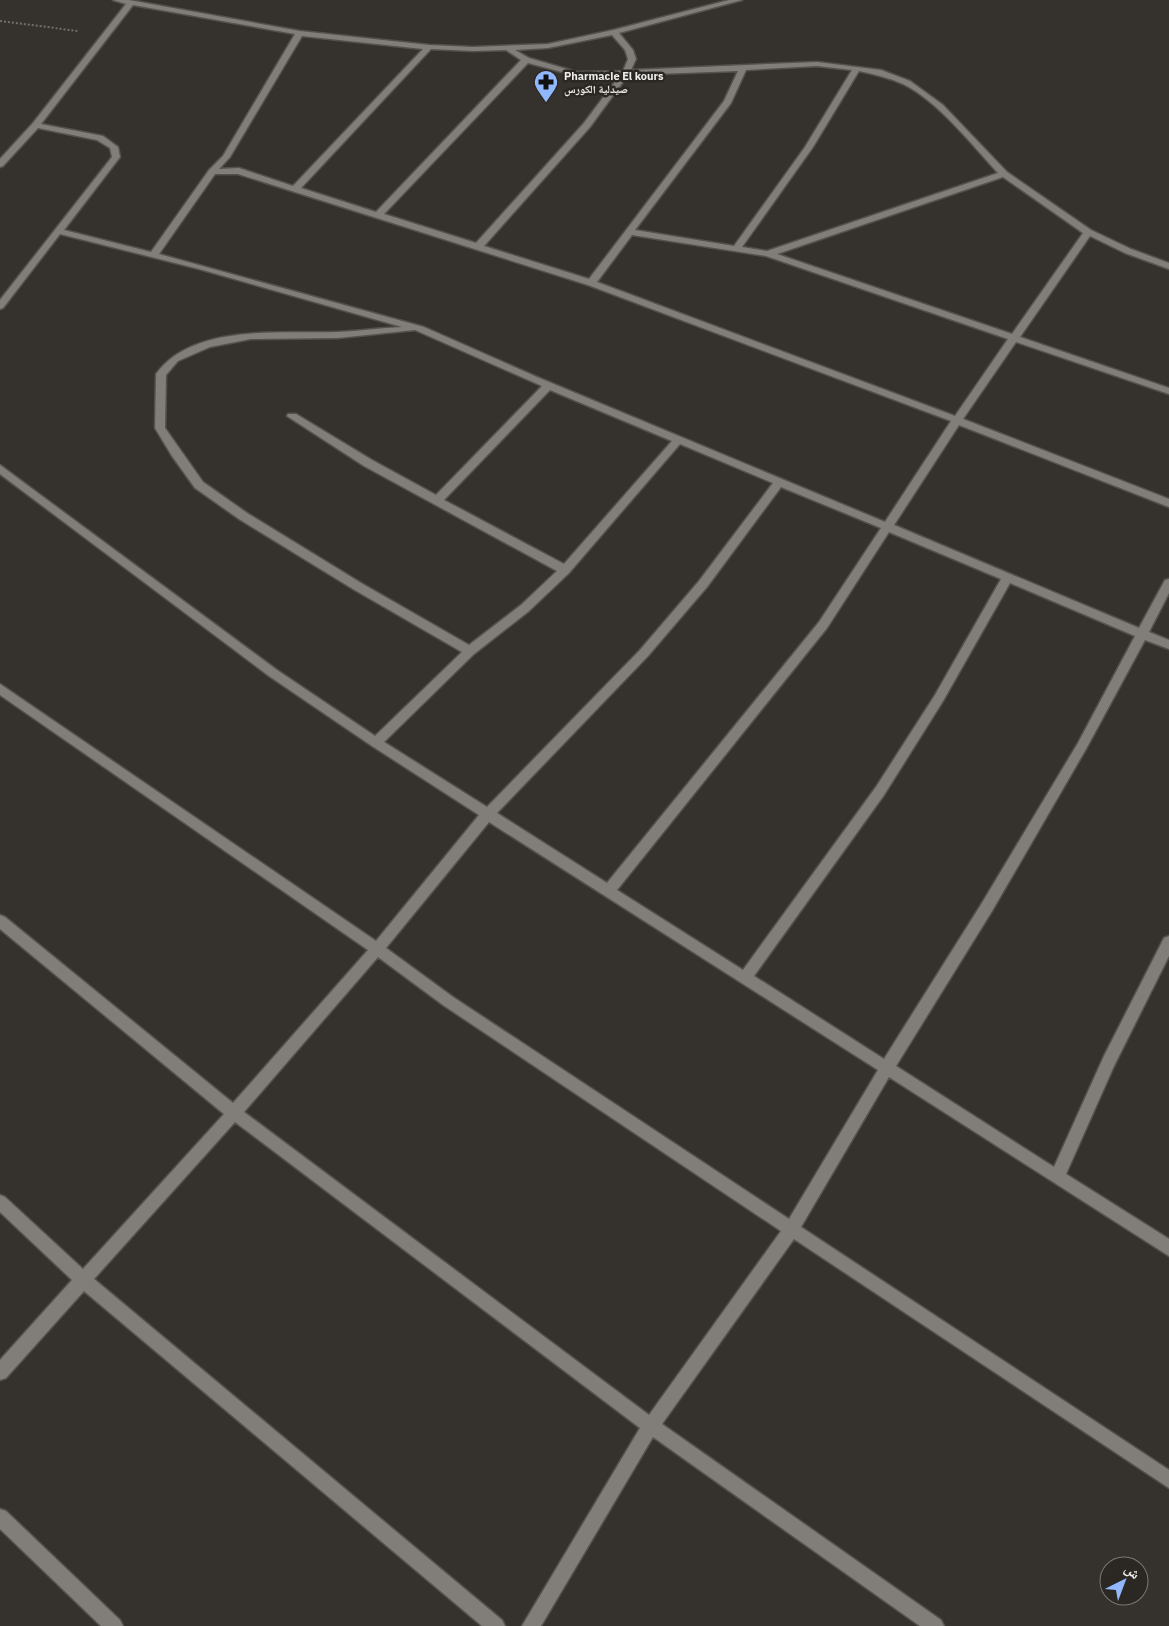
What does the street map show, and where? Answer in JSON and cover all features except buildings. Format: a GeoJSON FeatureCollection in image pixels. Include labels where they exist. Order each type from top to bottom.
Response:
{"type":"FeatureCollection","features":[{"type":"Feature","properties":{"kind":"street"},"geometry":{"type":"LineString","coordinates":[[117,0],[300,33],[429,47],[509,49],[548,46],[614,32],[738,0]]}},
{"type":"Feature","properties":{"kind":"street"},"geometry":{"type":"LineString","coordinates":[[0,164],[36,125],[78,74],[131,3]]}},
{"type":"Feature","properties":{"kind":"street"},"geometry":{"type":"LineString","coordinates":[[477,248],[587,125],[625,74],[632,59],[629,50],[614,32]]}},
{"type":"Feature","properties":{"kind":"street"},"geometry":{"type":"LineString","coordinates":[[152,256],[212,172],[226,157],[300,33]]}},
{"type":"Feature","properties":{"kind":"street"},"geometry":{"type":"LineString","coordinates":[[295,189],[429,47]]}},
{"type":"Feature","properties":{"kind":"street"},"geometry":{"type":"LineString","coordinates":[[509,49],[526,60],[577,74],[625,74],[817,64],[878,72],[906,82],[940,106],[1004,174],[1088,232],[1128,251],[1169,266]]}},
{"type":"Feature","properties":{"kind":"street"},"geometry":{"type":"LineString","coordinates":[[377,216],[526,60]]}},
{"type":"Feature","properties":{"kind":"street"},"geometry":{"type":"LineString","coordinates":[[591,283],[728,101],[744,68]]}},
{"type":"Feature","properties":{"kind":"street"},"geometry":{"type":"LineString","coordinates":[[737,248],[809,148],[856,68]]}},
{"type":"Feature","properties":{"kind":"street"},"geometry":{"type":"LineString","coordinates":[[0,306],[116,157],[114,147],[100,138],[36,125]]}},
{"type":"Feature","properties":{"kind":"street"},"geometry":{"type":"LineString","coordinates":[[212,172],[239,171],[591,283],[958,420],[1169,503]]}},
{"type":"Feature","properties":{"kind":"street"},"geometry":{"type":"LineString","coordinates":[[768,254],[1004,174]]}},
{"type":"Feature","properties":{"kind":"street"},"geometry":{"type":"LineString","coordinates":[[58,231],[202,267],[421,329],[549,385],[1169,645]]}},
{"type":"Feature","properties":{"kind":"street"},"geometry":{"type":"LineString","coordinates":[[630,232],[768,254],[1169,391]]}},
{"type":"Feature","properties":{"kind":"street"},"geometry":{"type":"LineString","coordinates":[[608,891],[823,625],[958,420],[1088,232]]}},
{"type":"Feature","properties":{"kind":"street"},"geometry":{"type":"LineString","coordinates":[[421,329],[338,335],[251,336],[208,344],[175,359],[161,374],[160,428],[199,486],[243,516],[357,586],[470,651]]}},
{"type":"Feature","properties":{"kind":"street"},"geometry":{"type":"LineString","coordinates":[[437,501],[549,385]]}},
{"type":"Feature","properties":{"kind":"street"},"geometry":{"type":"LineString","coordinates":[[292,416],[368,463],[565,570]]}},
{"type":"Feature","properties":{"kind":"street"},"geometry":{"type":"LineString","coordinates":[[376,743],[470,651],[524,608],[565,570],[678,439]]}},
{"type":"Feature","properties":{"kind":"street"},"geometry":{"type":"LineString","coordinates":[[0,469],[274,673],[376,743],[1169,1248]]}},
{"type":"Feature","properties":{"kind":"street"},"geometry":{"type":"LineString","coordinates":[[0,1372],[234,1113],[377,949],[488,814],[644,653],[703,584],[779,482]]}},
{"type":"Feature","properties":{"kind":"street"},"geometry":{"type":"LineString","coordinates":[[746,977],[880,792],[939,698],[1008,577]]}},
{"type":"Feature","properties":{"kind":"street"},"geometry":{"type":"LineString","coordinates":[[531,1626],[651,1426],[792,1229],[886,1069],[997,890],[1082,746],[1169,583]]}},
{"type":"Feature","properties":{"kind":"street"},"geometry":{"type":"LineString","coordinates":[[0,689],[377,949],[448,1001],[1169,1480]]}},
{"type":"Feature","properties":{"kind":"street"},"geometry":{"type":"LineString","coordinates":[[0,921],[234,1113],[651,1426],[935,1626]]}},
{"type":"Feature","properties":{"kind":"street"},"geometry":{"type":"LineString","coordinates":[[1057,1177],[1110,1061],[1169,942]]}},
{"type":"Feature","properties":{"kind":"street"},"geometry":{"type":"LineString","coordinates":[[0,1202],[82,1280],[496,1626]]}},
{"type":"Feature","properties":{"kind":"street"},"geometry":{"type":"LineString","coordinates":[[0,1517],[114,1626]]}},
{"type":"Feature","properties":{"kind":"path"},"geometry":{"type":"LineString","coordinates":[[0,21],[106,34]]}},
{"type":"Feature","properties":{"kind":"place","name":"Pharmacie El kours صيدلية الكورس"},"geometry":{"type":"Point","coordinates":[546,103]}}]}
